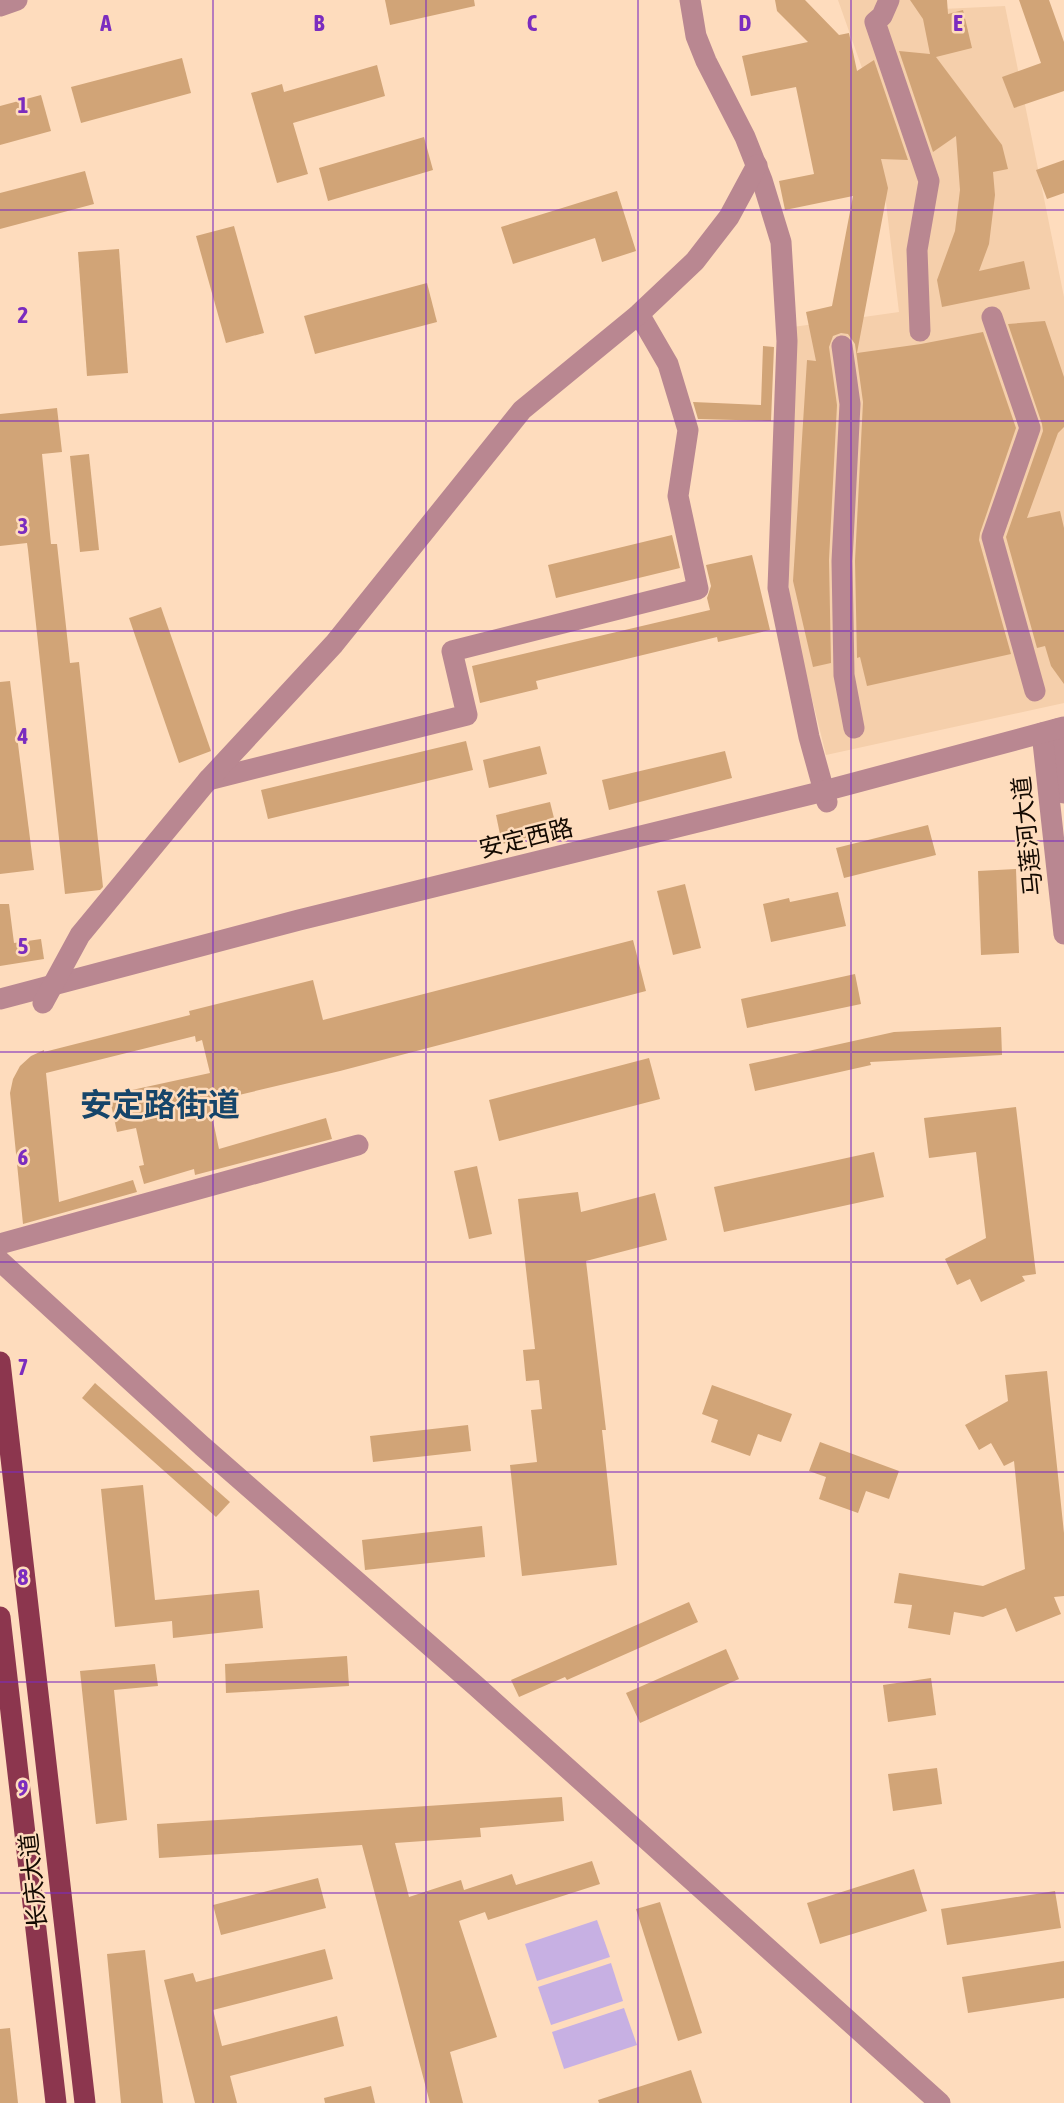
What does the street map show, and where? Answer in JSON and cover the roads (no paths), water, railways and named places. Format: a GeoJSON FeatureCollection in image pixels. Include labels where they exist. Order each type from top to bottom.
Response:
{"type":"FeatureCollection","features":[{"type":"Feature","properties":{"kind":"main road","name":"长庆大道"},"geometry":{"type":"LineString","coordinates":[[0,1362],[85,2103]]}},
{"type":"Feature","properties":{"kind":"main road","name":"长庆大道"},"geometry":{"type":"LineString","coordinates":[[0,1617],[56,2103]]}},
{"type":"Feature","properties":{"kind":"street"},"geometry":{"type":"LineString","coordinates":[[0,6],[18,0]]}},
{"type":"Feature","properties":{"kind":"street"},"geometry":{"type":"LineString","coordinates":[[690,0],[696,36],[757,165],[781,242],[788,341],[778,588],[809,737],[826,797]]}},
{"type":"Feature","properties":{"kind":"street"},"geometry":{"type":"LineString","coordinates":[[889,0],[882,16],[875,22],[929,181],[917,250],[920,331]]}},
{"type":"Feature","properties":{"kind":"street"},"geometry":{"type":"LineString","coordinates":[[47,995],[80,935],[208,780],[334,644],[522,410],[639,314],[695,261],[729,217],[757,165]]}},
{"type":"Feature","properties":{"kind":"street"},"geometry":{"type":"LineString","coordinates":[[208,780],[467,715],[452,651],[698,589],[678,496],[688,430],[668,364],[639,314]]}},
{"type":"Feature","properties":{"kind":"street"},"geometry":{"type":"LineString","coordinates":[[992,317],[1030,428],[992,537],[1035,691]]}},
{"type":"Feature","properties":{"kind":"street"},"geometry":{"type":"LineString","coordinates":[[842,346],[850,404],[842,561],[845,675],[854,728]]}},
{"type":"Feature","properties":{"kind":"street","name":"安定西路"},"geometry":{"type":"LineString","coordinates":[[0,1013],[47,995],[304,933],[1055,736]]}},
{"type":"Feature","properties":{"kind":"street","name":"马莲河大道"},"geometry":{"type":"LineString","coordinates":[[1055,736],[1064,793]]}},
{"type":"Feature","properties":{"kind":"street","name":"马莲河大道"},"geometry":{"type":"LineString","coordinates":[[1055,736],[1064,934]]}},
{"type":"Feature","properties":{"kind":"street","name":"安定西路"},"geometry":{"type":"LineString","coordinates":[[0,999],[47,995]]}},
{"type":"Feature","properties":{"kind":"street"},"geometry":{"type":"LineString","coordinates":[[0,1244],[358,1145]]}},
{"type":"Feature","properties":{"kind":"street"},"geometry":{"type":"LineString","coordinates":[[0,1261],[202,1446],[503,1710],[940,2103]]}},
{"type":"Feature","properties":{"kind":"district","name":"安定路街道"},"geometry":{"type":"Point","coordinates":[160,1104]}}]}
